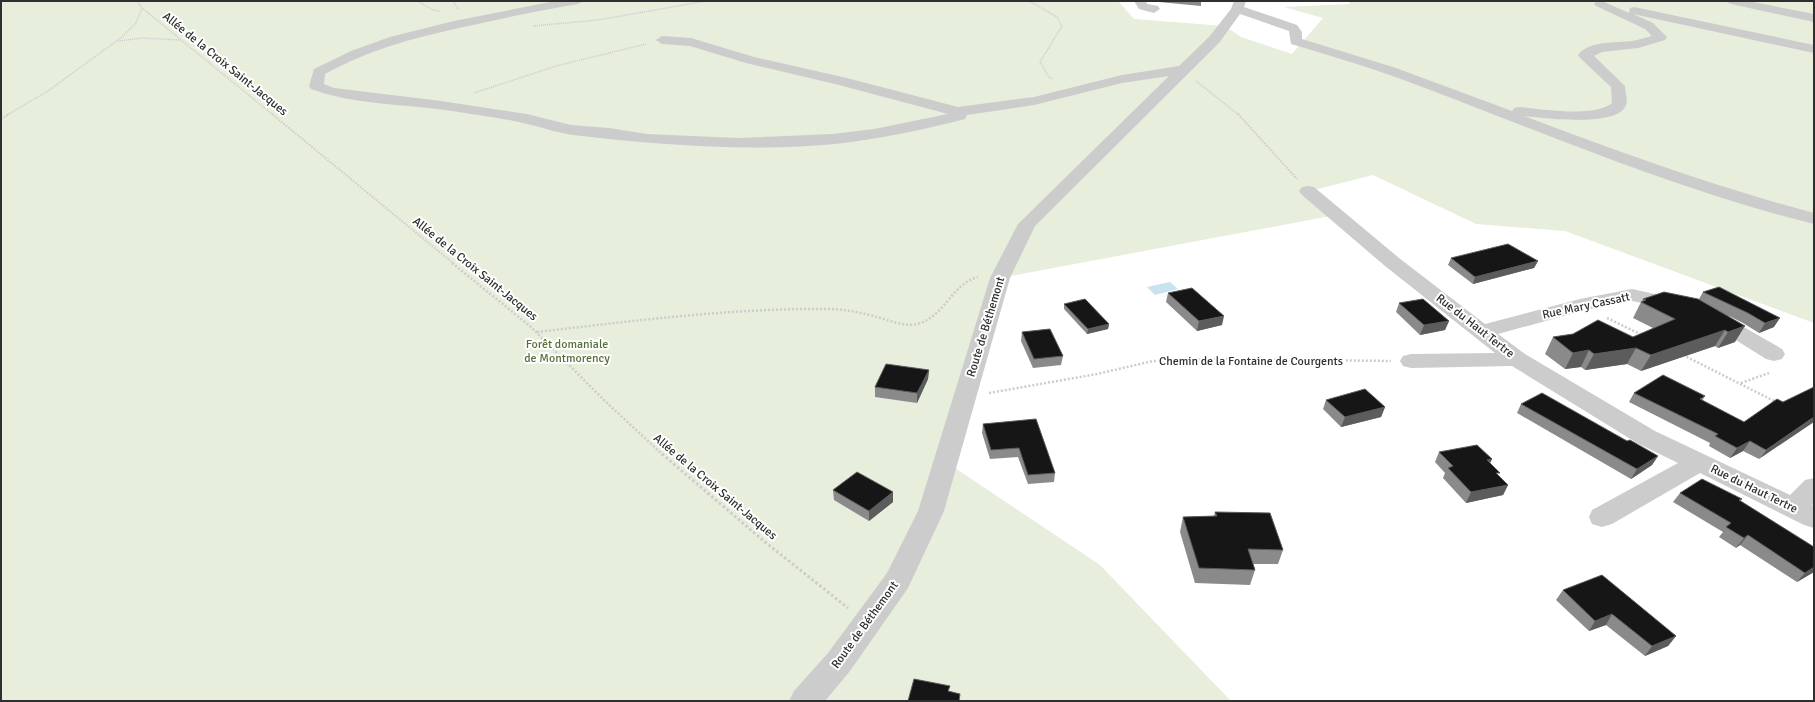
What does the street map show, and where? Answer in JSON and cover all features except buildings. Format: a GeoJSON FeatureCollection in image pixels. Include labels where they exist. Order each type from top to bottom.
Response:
{"type":"FeatureCollection","features":[{"type":"Feature","properties":{"kind":"street"},"geometry":{"type":"LineString","coordinates":[[578,1],[514,12],[404,37],[341,60],[319,72],[316,86],[332,92],[441,105],[527,119],[571,130],[609,133],[647,139],[738,143],[833,139],[874,134],[960,116],[958,112]]}},
{"type":"Feature","properties":{"kind":"street"},"geometry":{"type":"LineString","coordinates":[[1140,1],[1144,6],[1154,9]]}},
{"type":"Feature","properties":{"kind":"street"},"geometry":{"type":"LineString","coordinates":[[1733,1],[1806,4]]}},
{"type":"Feature","properties":{"kind":"street"},"geometry":{"type":"LineString","coordinates":[[1733,1],[1814,18]]}},
{"type":"Feature","properties":{"kind":"street"},"geometry":{"type":"LineString","coordinates":[[1489,108],[1554,115],[1593,114],[1609,111],[1619,104],[1618,86],[1585,55],[1599,48],[1638,44],[1661,37],[1649,26],[1595,3],[1814,49]]}},
{"type":"Feature","properties":{"kind":"street"},"geometry":{"type":"LineString","coordinates":[[1239,5],[1293,28],[1296,32],[1296,41],[1403,75],[1660,173],[1759,205],[1814,219]]}},
{"type":"Feature","properties":{"kind":"street","name":"Route de Béthemont"},"geometry":{"type":"LineString","coordinates":[[805,701],[839,662],[898,580],[931,511],[1000,278],[1027,224],[1214,40],[1239,5]]}},
{"type":"Feature","properties":{"kind":"street"},"geometry":{"type":"LineString","coordinates":[[662,40],[691,42],[751,60],[842,81],[958,112],[1034,101],[1135,76],[1181,72]]}},
{"type":"Feature","properties":{"kind":"street","name":"Rue du Haut Tertre"},"geometry":{"type":"LineString","coordinates":[[1308,191],[1392,262],[1483,331],[1517,359],[1646,436],[1804,512]]}},
{"type":"Feature","properties":{"kind":"street","name":"Rue Mary Cassatt"},"geometry":{"type":"LineString","coordinates":[[1483,331],[1580,305],[1632,295],[1695,308],[1734,329],[1774,354]]}},
{"type":"Feature","properties":{"kind":"street"},"geometry":{"type":"LineString","coordinates":[[1411,361],[1517,359]]}},
{"type":"Feature","properties":{"kind":"street"},"geometry":{"type":"LineString","coordinates":[[1602,517],[1700,462]]}},
{"type":"Feature","properties":{"kind":"street"},"geometry":{"type":"LineString","coordinates":[[1804,512],[1814,487]]}},
{"type":"Feature","properties":{"kind":"path","name":"Allée de la Croix Saint-Jacques"},"geometry":{"type":"LineString","coordinates":[[137,1],[142,8],[537,332],[567,365],[665,458],[867,623]]}},
{"type":"Feature","properties":{"kind":"path"},"geometry":{"type":"LineString","coordinates":[[1029,1],[1057,17],[1062,26],[1040,62],[1049,77],[1072,92]]}},
{"type":"Feature","properties":{"kind":"path"},"geometry":{"type":"LineString","coordinates":[[1,119],[48,91],[116,42],[136,23],[142,8]]}},
{"type":"Feature","properties":{"kind":"path"},"geometry":{"type":"LineString","coordinates":[[116,42],[148,37],[181,40]]}},
{"type":"Feature","properties":{"kind":"path"},"geometry":{"type":"LineString","coordinates":[[441,105],[556,66],[662,40]]}},
{"type":"Feature","properties":{"kind":"path"},"geometry":{"type":"LineString","coordinates":[[1181,72],[1217,94],[1238,112],[1308,191]]}},
{"type":"Feature","properties":{"kind":"path"},"geometry":{"type":"LineString","coordinates":[[537,332],[733,312],[838,309],[915,324],[934,318],[963,283],[971,278],[1000,278]]}},
{"type":"Feature","properties":{"kind":"path"},"geometry":{"type":"LineString","coordinates":[[1580,305],[1643,336]]}},
{"type":"Feature","properties":{"kind":"path"},"geometry":{"type":"LineString","coordinates":[[1678,353],[1781,404]]}},
{"type":"Feature","properties":{"kind":"path","name":"Chemin de la Fontaine de Courgents"},"geometry":{"type":"LineString","coordinates":[[988,393],[1097,374],[1153,361],[1217,359],[1411,361]]}},
{"type":"Feature","properties":{"kind":"green space","name":"Forêt domaniale de Montmorency"},"geometry":{"type":"Polygon","coordinates":[[[1,1],[1118,1],[1134,19],[1225,26],[1241,37],[1292,54],[1323,18],[1284,7],[1350,4],[1348,1],[1814,1],[1814,323],[1565,231],[1476,224],[1373,175],[1310,191],[1336,215],[1000,278],[988,328],[949,464],[1100,565],[1231,701],[804,701],[839,662],[898,580],[931,511],[960,411],[925,506],[866,623],[800,701],[1,701],[1,1]]]}},
{"type":"Feature","properties":{"kind":"water"},"geometry":{"type":"Polygon","coordinates":[[[1170,282],[1178,289],[1155,295],[1147,287],[1170,282]]]}}]}
